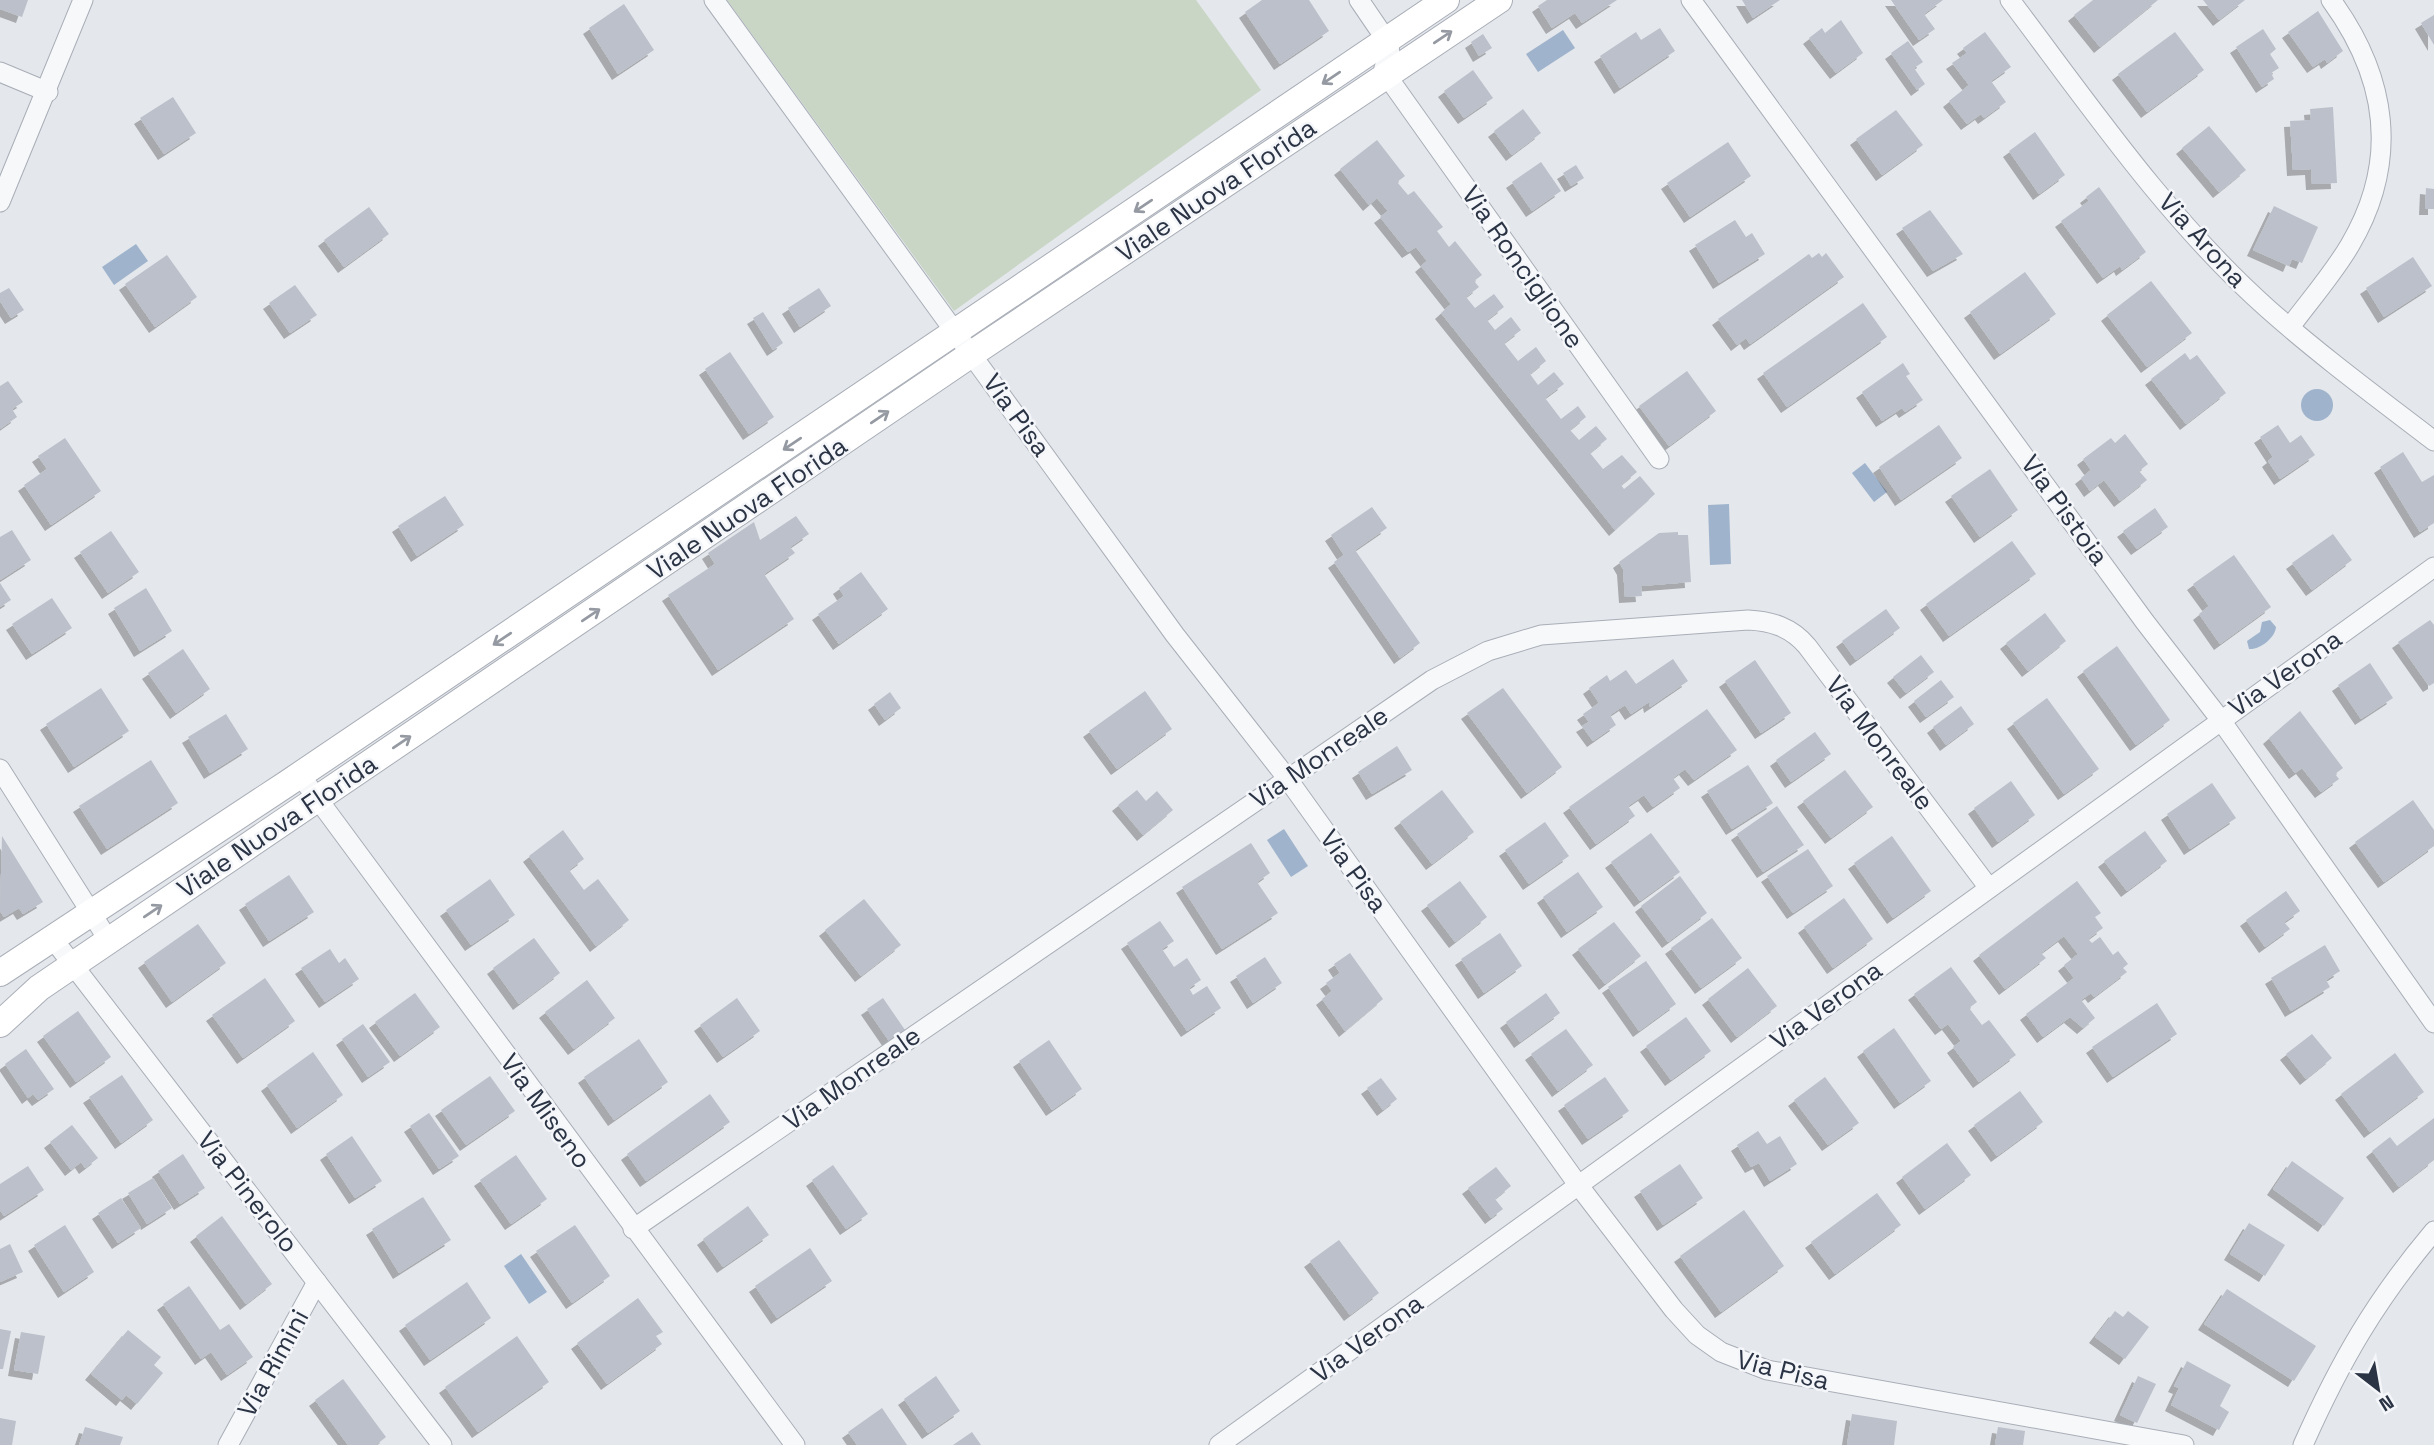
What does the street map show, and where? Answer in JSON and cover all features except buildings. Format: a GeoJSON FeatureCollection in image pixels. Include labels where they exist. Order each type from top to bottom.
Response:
{"type":"FeatureCollection","features":[{"type":"Feature","properties":{"kind":"street"},"geometry":{"type":"LineString","coordinates":[[0,202],[48,92],[83,0]]}},
{"type":"Feature","properties":{"kind":"street","name":"Via Pisa"},"geometry":{"type":"LineString","coordinates":[[715,0],[1175,635],[1287,778],[1579,1186],[1680,1317],[1712,1346],[1739,1361],[1767,1370],[2150,1442],[2184,1445]]}},
{"type":"Feature","properties":{"kind":"street"},"geometry":{"type":"LineString","coordinates":[[1359,0],[1387,40],[1391,51],[1384,68],[1387,76]]}},
{"type":"Feature","properties":{"kind":"street","name":"Viale Nuova Florida"},"geometry":{"type":"LineString","coordinates":[[0,1024],[30,995],[317,799],[965,343],[1225,150],[1447,0]]}},
{"type":"Feature","properties":{"kind":"street","name":"Viale Nuova Florida"},"geometry":{"type":"LineString","coordinates":[[0,973],[965,343],[1242,174],[1499,0]]}},
{"type":"Feature","properties":{"kind":"street","name":"Via Pistoia"},"geometry":{"type":"LineString","coordinates":[[1691,0],[2145,622],[2220,719],[2434,1023]]}},
{"type":"Feature","properties":{"kind":"street","name":"Via Arona"},"geometry":{"type":"LineString","coordinates":[[2010,0],[2137,167],[2224,265],[2290,327],[2434,441]]}},
{"type":"Feature","properties":{"kind":"street"},"geometry":{"type":"LineString","coordinates":[[2290,327],[2352,241],[2371,201],[2379,168],[2381,135],[2375,84],[2360,44],[2331,0]]}},
{"type":"Feature","properties":{"kind":"street"},"geometry":{"type":"LineString","coordinates":[[0,72],[48,92]]}},
{"type":"Feature","properties":{"kind":"street","name":"Via Ronciglione"},"geometry":{"type":"LineString","coordinates":[[1387,76],[1659,458]]}},
{"type":"Feature","properties":{"kind":"street"},"geometry":{"type":"LineString","coordinates":[[1225,150],[1242,174]]}},
{"type":"Feature","properties":{"kind":"street","name":"Via Verona"},"geometry":{"type":"LineString","coordinates":[[1219,1445],[2220,719],[2434,567]]}},
{"type":"Feature","properties":{"kind":"street","name":"Via Monreale"},"geometry":{"type":"LineString","coordinates":[[633,1229],[1432,680],[1461,663],[1501,646],[1567,632],[1734,621],[1769,622],[1788,629],[1802,640],[1989,888]]}},
{"type":"Feature","properties":{"kind":"street"},"geometry":{"type":"LineString","coordinates":[[0,769],[109,941]]}},
{"type":"Feature","properties":{"kind":"street","name":"Via Miseno"},"geometry":{"type":"LineString","coordinates":[[300,775],[795,1445]]}},
{"type":"Feature","properties":{"kind":"street","name":"Via Pinerolo"},"geometry":{"type":"LineString","coordinates":[[53,939],[442,1445]]}},
{"type":"Feature","properties":{"kind":"street"},"geometry":{"type":"LineString","coordinates":[[2303,1445],[2335,1374],[2358,1333],[2385,1292],[2434,1231]]}},
{"type":"Feature","properties":{"kind":"street","name":"Via Rimini"},"geometry":{"type":"LineString","coordinates":[[228,1445],[317,1282]]}},
{"type":"Feature","properties":{"kind":"green space"},"geometry":{"type":"Polygon","coordinates":[[[727,0],[1196,0],[1261,90],[954,311],[727,0]]]}},
{"type":"Feature","properties":{"kind":"water"},"geometry":{"type":"Polygon","coordinates":[[[1563,30],[1575,48],[1538,72],[1526,54],[1563,30]]]}},
{"type":"Feature","properties":{"kind":"water"},"geometry":{"type":"Polygon","coordinates":[[[136,244],[148,261],[114,285],[102,267],[136,244]]]}},
{"type":"Feature","properties":{"kind":"water"},"geometry":{"type":"Polygon","coordinates":[[[2317,389],[2328,394],[2333,405],[2328,416],[2317,421],[2306,416],[2301,405],[2306,394],[2317,389]]]}},
{"type":"Feature","properties":{"kind":"water"},"geometry":{"type":"Polygon","coordinates":[[[1865,463],[1887,492],[1874,502],[1852,473],[1865,463]]]}},
{"type":"Feature","properties":{"kind":"water"},"geometry":{"type":"Polygon","coordinates":[[[1729,504],[1731,564],[1710,565],[1708,505],[1729,504]]]}},
{"type":"Feature","properties":{"kind":"water"},"geometry":{"type":"Polygon","coordinates":[[[2270,620],[2276,627],[2273,635],[2262,645],[2249,649],[2247,641],[2260,632],[2262,622],[2270,620]]]}},
{"type":"Feature","properties":{"kind":"water"},"geometry":{"type":"Polygon","coordinates":[[[1284,829],[1308,866],[1291,877],[1267,840],[1284,829]]]}},
{"type":"Feature","properties":{"kind":"water"},"geometry":{"type":"Polygon","coordinates":[[[521,1254],[547,1292],[529,1304],[504,1266],[521,1254]]]}}]}
